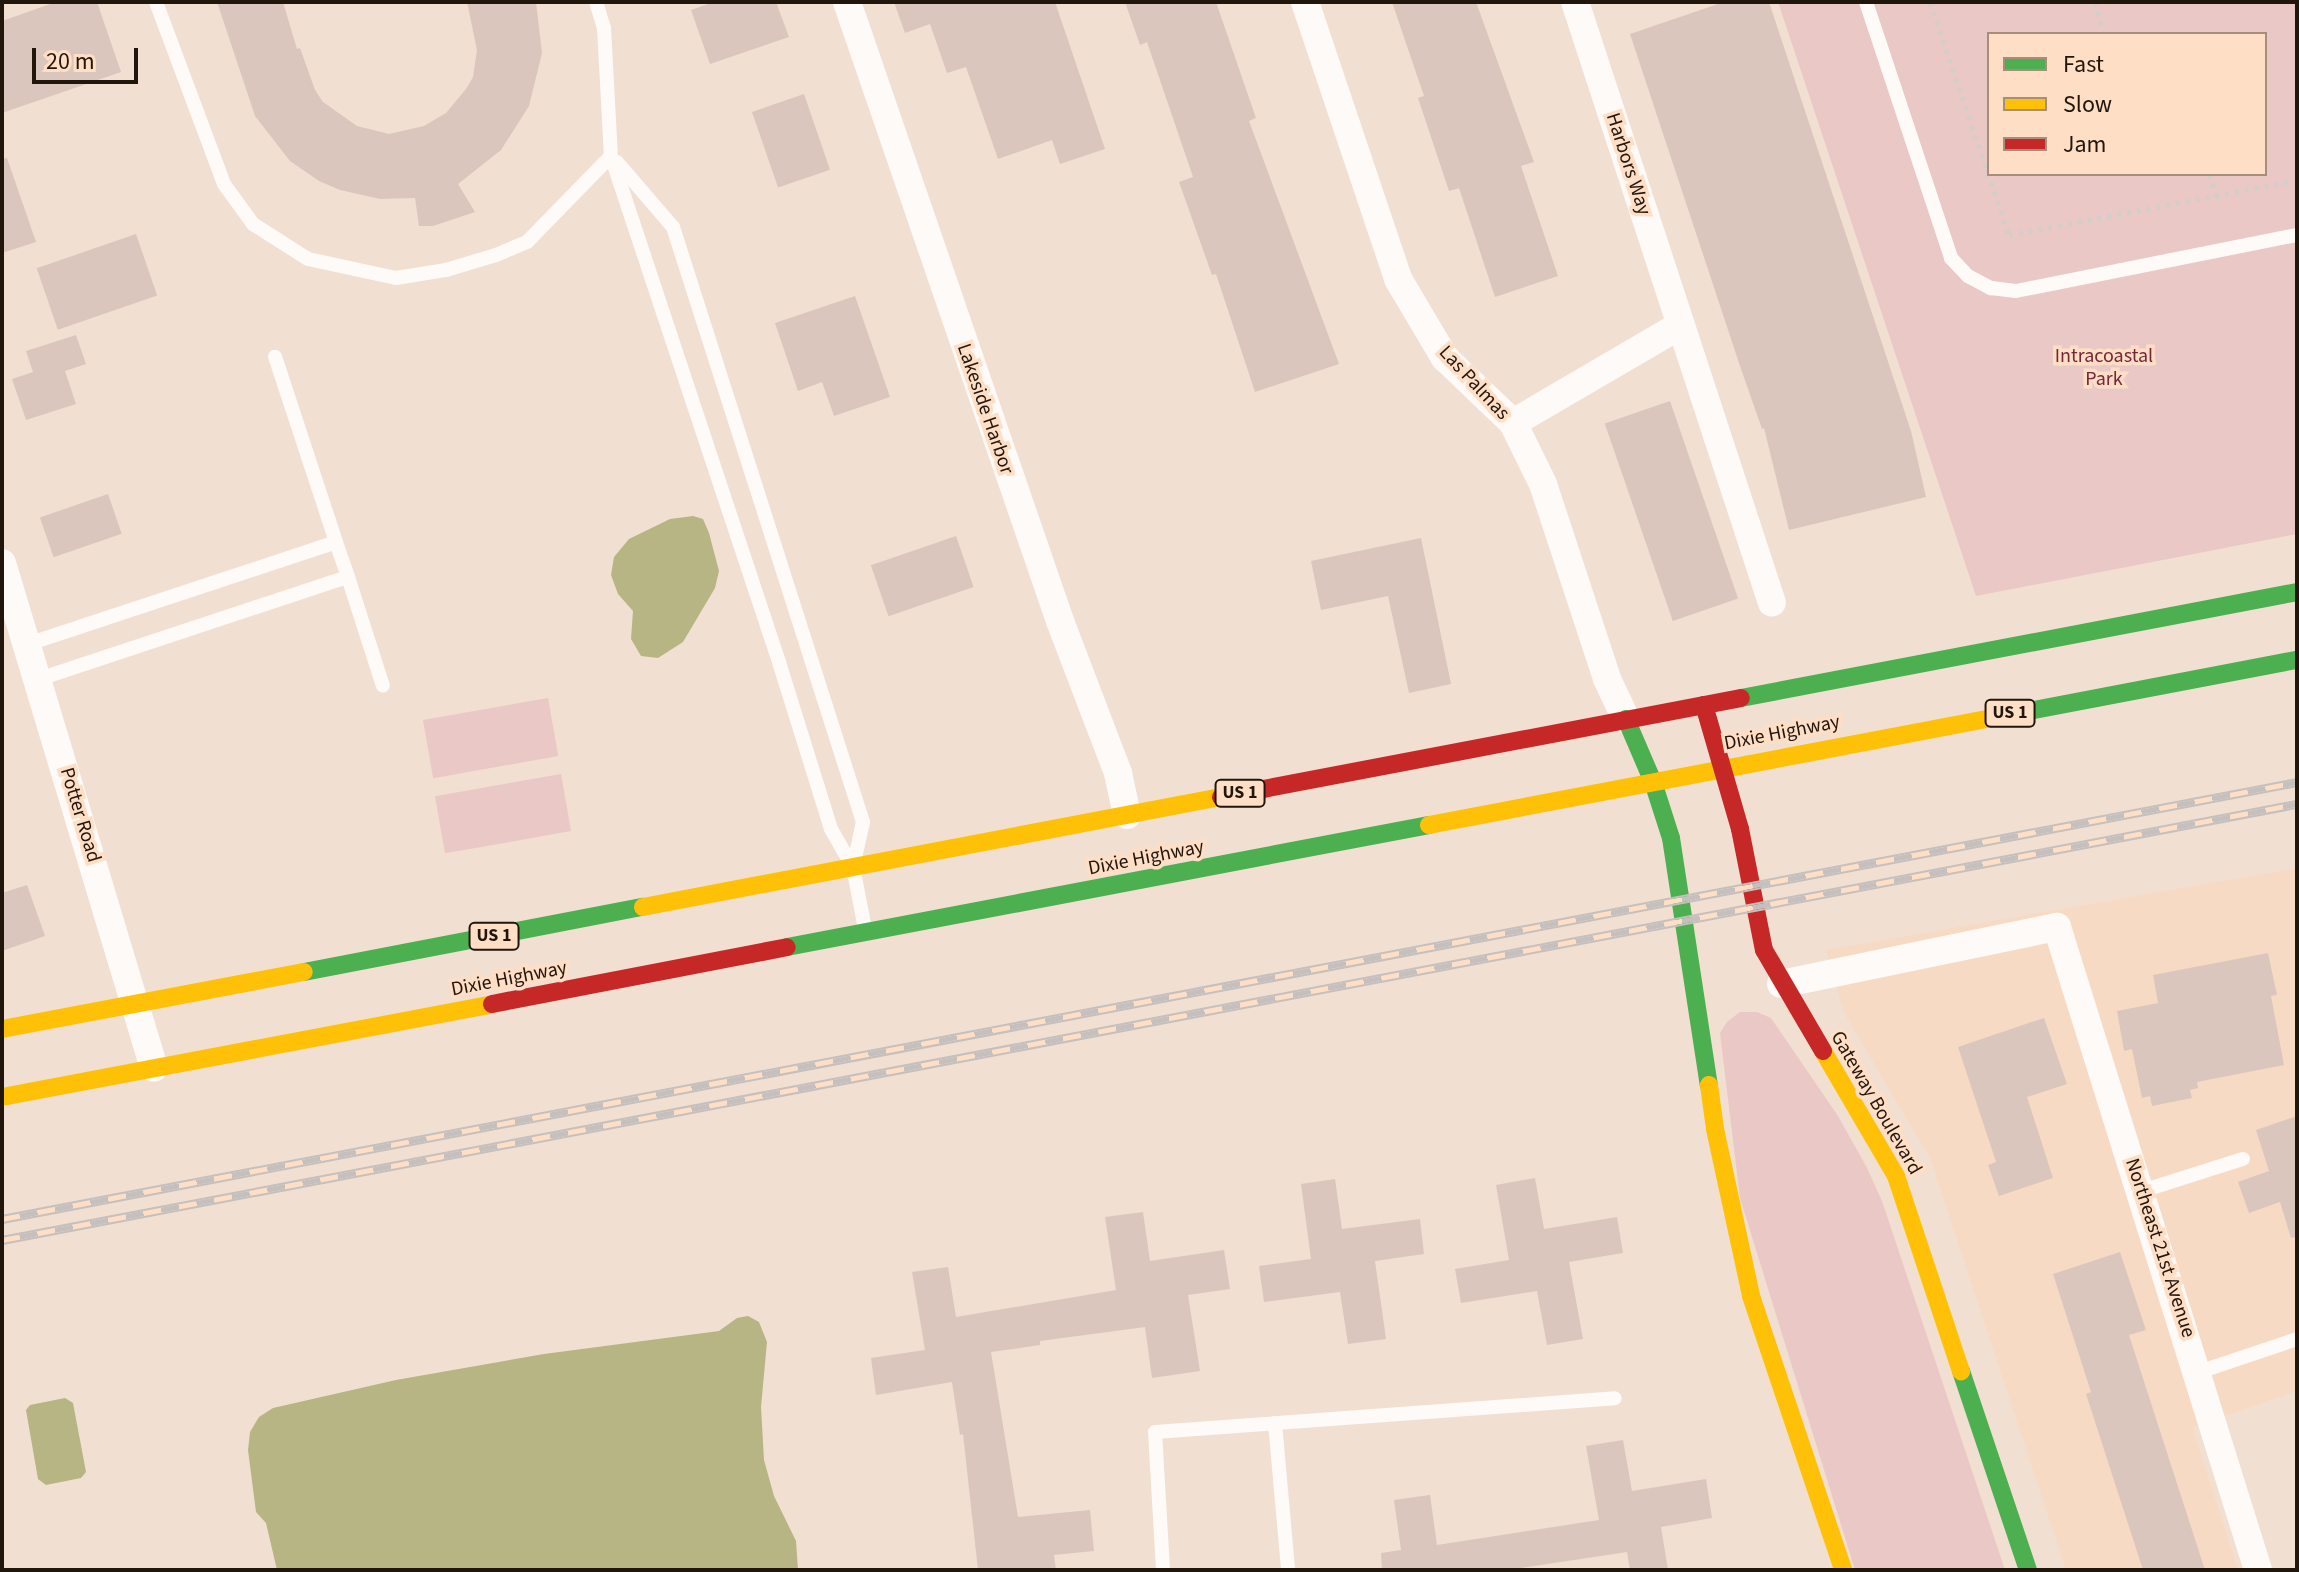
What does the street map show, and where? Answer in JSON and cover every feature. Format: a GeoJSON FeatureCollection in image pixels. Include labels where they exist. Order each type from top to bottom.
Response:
{"type":"FeatureCollection","features":[{"type":"Feature","properties":{"kind":"main road","name":"Dixie Highway"},"geometry":{"type":"LineString","coordinates":[[2,1029],[2297,592]]}},
{"type":"Feature","properties":{"kind":"main road","name":"Dixie Highway"},"geometry":{"type":"LineString","coordinates":[[2,1097],[866,935],[1723,767],[2297,660]]}},
{"type":"Feature","properties":{"kind":"main road","name":"Gateway Boulevard"},"geometry":{"type":"LineString","coordinates":[[1704,705],[1740,829],[1759,932],[1781,984],[1896,1176],[2028,1570]]}},
{"type":"Feature","properties":{"kind":"main road"},"geometry":{"type":"LineString","coordinates":[[1626,719],[1653,782],[1671,838],[1715,1129],[1751,1296],[1843,1570]]}},
{"type":"Feature","properties":{"kind":"street","name":"Lakeside Harbor"},"geometry":{"type":"LineString","coordinates":[[847,2],[1039,561],[1118,773],[1127,815]]}},
{"type":"Feature","properties":{"kind":"street","name":"Las Palmas"},"geometry":{"type":"LineString","coordinates":[[1305,2],[1398,279],[1445,358],[1513,423],[1543,484],[1607,679],[1626,719]]}},
{"type":"Feature","properties":{"kind":"street","name":"Harbors Way"},"geometry":{"type":"LineString","coordinates":[[1575,2],[1772,603]]}},
{"type":"Feature","properties":{"kind":"street"},"geometry":{"type":"LineString","coordinates":[[1513,423],[1681,325]]}},
{"type":"Feature","properties":{"kind":"street","name":"Potter Road"},"geometry":{"type":"LineString","coordinates":[[2,563],[154,1068]]}},
{"type":"Feature","properties":{"kind":"street","name":"Northeast 21st Avenue"},"geometry":{"type":"LineString","coordinates":[[1781,984],[2057,927],[2199,1372],[2258,1570]]}},
{"type":"Feature","properties":{"kind":"lane"},"geometry":{"type":"LineString","coordinates":[[156,2],[224,184],[253,224],[308,259],[396,278],[446,270],[496,255],[527,242],[611,156]]}},
{"type":"Feature","properties":{"kind":"lane"},"geometry":{"type":"LineString","coordinates":[[596,2],[604,28],[611,156],[779,662],[831,829],[853,867],[866,935]]}},
{"type":"Feature","properties":{"kind":"lane"},"geometry":{"type":"LineString","coordinates":[[1866,2],[1951,258],[1968,276],[1991,288],[2016,291],[2297,235]]}},
{"type":"Feature","properties":{"kind":"lane"},"geometry":{"type":"LineString","coordinates":[[611,156],[673,227],[863,822],[853,867]]}},
{"type":"Feature","properties":{"kind":"lane"},"geometry":{"type":"LineString","coordinates":[[275,357],[383,686]]}},
{"type":"Feature","properties":{"kind":"lane"},"geometry":{"type":"LineString","coordinates":[[28,644],[336,542]]}},
{"type":"Feature","properties":{"kind":"lane"},"geometry":{"type":"LineString","coordinates":[[39,679],[348,577]]}},
{"type":"Feature","properties":{"kind":"lane"},"geometry":{"type":"LineString","coordinates":[[2142,1191],[2243,1159]]}},
{"type":"Feature","properties":{"kind":"lane"},"geometry":{"type":"LineString","coordinates":[[2199,1372],[2297,1339]]}},
{"type":"Feature","properties":{"kind":"lane"},"geometry":{"type":"LineString","coordinates":[[1163,1570],[1155,1432],[1615,1398]]}},
{"type":"Feature","properties":{"kind":"lane"},"geometry":{"type":"LineString","coordinates":[[1275,1423],[1288,1570]]}},
{"type":"Feature","properties":{"kind":"path"},"geometry":{"type":"LineString","coordinates":[[1930,2],[1987,170]]}},
{"type":"Feature","properties":{"kind":"path"},"geometry":{"type":"LineString","coordinates":[[2095,2],[2103,32]]}},
{"type":"Feature","properties":{"kind":"path"},"geometry":{"type":"LineString","coordinates":[[1989,176],[2009,235],[2297,180]]}},
{"type":"Feature","properties":{"kind":"path"},"geometry":{"type":"LineString","coordinates":[[2210,176],[2216,196]]}},
{"type":"Feature","properties":{"kind":"shaded area"},"geometry":{"type":"Polygon","coordinates":[[[693,516],[703,519],[709,533],[719,571],[715,588],[683,642],[658,658],[641,656],[631,639],[633,611],[618,594],[611,575],[614,557],[629,539],[670,519],[693,516]]]}},
{"type":"Feature","properties":{"kind":"shaded area"},"geometry":{"type":"Polygon","coordinates":[[[2297,868],[2297,1391],[2192,1427],[2238,1570],[2066,1570],[1930,1158],[1844,1013],[1826,950],[2297,868]]]}},
{"type":"Feature","properties":{"kind":"shaded area"},"geometry":{"type":"Polygon","coordinates":[[[748,1316],[759,1322],[767,1342],[761,1407],[764,1460],[774,1496],[796,1541],[798,1570],[277,1570],[266,1523],[256,1512],[248,1450],[250,1432],[259,1417],[273,1408],[396,1380],[544,1354],[719,1331],[737,1318],[748,1316]]]}},
{"type":"Feature","properties":{"kind":"shaded area"},"geometry":{"type":"Polygon","coordinates":[[[65,1398],[73,1403],[86,1472],[81,1478],[46,1485],[38,1479],[26,1410],[30,1405],[65,1398]]]}},
{"type":"Feature","properties":{"kind":"green space","name":"Intracoastal Park"},"geometry":{"type":"Polygon","coordinates":[[[1778,2],[2297,2],[2297,534],[1976,596],[1778,2]]]}},
{"type":"Feature","properties":{"kind":"green space"},"geometry":{"type":"Polygon","coordinates":[[[548,698],[558,756],[433,778],[423,720],[548,698]]]}},
{"type":"Feature","properties":{"kind":"green space"},"geometry":{"type":"Polygon","coordinates":[[[561,774],[571,831],[445,853],[435,796],[561,774]]]}},
{"type":"Feature","properties":{"kind":"green space"},"geometry":{"type":"Polygon","coordinates":[[[1740,1012],[1757,1012],[1771,1018],[1838,1116],[1866,1166],[1882,1201],[2005,1570],[1855,1570],[1740,1198],[1720,1033],[1727,1022],[1740,1012]]]}},
{"type":"Feature","properties":{"kind":"building"},"geometry":{"type":"Polygon","coordinates":[[[56,2],[97,2],[121,72],[2,113],[2,21],[56,2]]]}},
{"type":"Feature","properties":{"kind":"building"},"geometry":{"type":"Polygon","coordinates":[[[217,2],[283,2],[297,49],[300,48],[315,90],[323,102],[357,126],[389,134],[424,126],[446,113],[466,89],[473,77],[477,50],[467,2],[536,2],[542,53],[529,106],[501,150],[458,184],[475,212],[433,226],[419,226],[415,198],[380,199],[340,190],[319,181],[290,161],[255,116],[217,2]]]}},
{"type":"Feature","properties":{"kind":"building"},"geometry":{"type":"Polygon","coordinates":[[[714,2],[776,2],[789,37],[710,64],[691,10],[714,2]]]}},
{"type":"Feature","properties":{"kind":"building"},"geometry":{"type":"Polygon","coordinates":[[[894,2],[1055,2],[1105,149],[1060,164],[1052,140],[998,159],[966,67],[947,73],[930,24],[905,33],[894,2]]]}},
{"type":"Feature","properties":{"kind":"building"},"geometry":{"type":"Polygon","coordinates":[[[1125,2],[1216,2],[1256,118],[1249,121],[1339,364],[1255,392],[1216,274],[1212,275],[1179,182],[1193,177],[1147,42],[1140,45],[1125,2]]]}},
{"type":"Feature","properties":{"kind":"building"},"geometry":{"type":"Polygon","coordinates":[[[1392,2],[1476,2],[1534,162],[1521,166],[1558,276],[1495,297],[1459,188],[1449,191],[1418,98],[1424,96],[1392,2]]]}},
{"type":"Feature","properties":{"kind":"building"},"geometry":{"type":"Polygon","coordinates":[[[1724,2],[1769,2],[1911,431],[1926,497],[1789,530],[1764,428],[1740,366],[1630,34],[1724,2]]]}},
{"type":"Feature","properties":{"kind":"building"},"geometry":{"type":"Polygon","coordinates":[[[804,94],[830,170],[778,188],[752,112],[804,94]]]}},
{"type":"Feature","properties":{"kind":"building"},"geometry":{"type":"Polygon","coordinates":[[[7,158],[36,242],[2,253],[2,159],[7,158]]]}},
{"type":"Feature","properties":{"kind":"building"},"geometry":{"type":"Polygon","coordinates":[[[136,234],[157,295],[58,330],[37,268],[136,234]]]}},
{"type":"Feature","properties":{"kind":"building"},"geometry":{"type":"Polygon","coordinates":[[[855,296],[890,397],[834,416],[822,382],[798,391],[775,323],[855,296]]]}},
{"type":"Feature","properties":{"kind":"building"},"geometry":{"type":"Polygon","coordinates":[[[76,335],[86,364],[65,371],[76,404],[26,420],[12,379],[33,372],[26,351],[76,335]]]}},
{"type":"Feature","properties":{"kind":"building"},"geometry":{"type":"Polygon","coordinates":[[[1670,401],[1738,599],[1673,621],[1605,423],[1670,401]]]}},
{"type":"Feature","properties":{"kind":"building"},"geometry":{"type":"Polygon","coordinates":[[[108,494],[122,534],[54,557],[40,517],[108,494]]]}},
{"type":"Feature","properties":{"kind":"building"},"geometry":{"type":"Polygon","coordinates":[[[956,536],[974,587],[888,616],[871,565],[956,536]]]}},
{"type":"Feature","properties":{"kind":"building"},"geometry":{"type":"Polygon","coordinates":[[[1421,538],[1451,684],[1409,693],[1388,596],[1321,610],[1311,561],[1421,538]]]}},
{"type":"Feature","properties":{"kind":"building"},"geometry":{"type":"Polygon","coordinates":[[[27,885],[45,936],[2,951],[2,893],[27,885]]]}},
{"type":"Feature","properties":{"kind":"building"},"geometry":{"type":"Polygon","coordinates":[[[2268,953],[2277,995],[2271,996],[2284,1065],[2197,1082],[2198,1088],[2190,1090],[2192,1098],[2152,1106],[2150,1096],[2142,1098],[2132,1049],[2124,1051],[2117,1011],[2158,1003],[2153,975],[2268,953]]]}},
{"type":"Feature","properties":{"kind":"building"},"geometry":{"type":"Polygon","coordinates":[[[2044,1018],[2067,1084],[2027,1097],[2053,1178],[1999,1196],[1988,1165],[1996,1162],[1958,1047],[2044,1018]]]}},
{"type":"Feature","properties":{"kind":"building"},"geometry":{"type":"Polygon","coordinates":[[[2297,1116],[2297,1237],[2291,1238],[2280,1202],[2249,1213],[2238,1182],[2269,1171],[2256,1130],[2297,1116]]]}},
{"type":"Feature","properties":{"kind":"building"},"geometry":{"type":"Polygon","coordinates":[[[1535,1178],[1544,1229],[1617,1217],[1623,1253],[1569,1262],[1583,1339],[1547,1345],[1537,1291],[1461,1303],[1455,1269],[1509,1260],[1496,1185],[1535,1178]]]}},
{"type":"Feature","properties":{"kind":"building"},"geometry":{"type":"Polygon","coordinates":[[[1335,1179],[1342,1229],[1420,1219],[1424,1254],[1375,1261],[1386,1339],[1348,1344],[1340,1292],[1264,1302],[1259,1266],[1311,1259],[1301,1184],[1335,1179]]]}},
{"type":"Feature","properties":{"kind":"building"},"geometry":{"type":"Polygon","coordinates":[[[1143,1212],[1150,1261],[1224,1250],[1230,1289],[1188,1295],[1200,1371],[1152,1378],[1145,1327],[1040,1341],[1040,1345],[991,1352],[1018,1517],[1090,1510],[1094,1551],[1054,1555],[1056,1570],[978,1570],[963,1434],[960,1435],[952,1382],[876,1395],[871,1358],[925,1350],[912,1272],[948,1267],[956,1317],[1116,1290],[1105,1217],[1143,1212]]]}},
{"type":"Feature","properties":{"kind":"building"},"geometry":{"type":"Polygon","coordinates":[[[2120,1252],[2146,1330],[2129,1335],[2205,1570],[2143,1570],[2086,1394],[2091,1392],[2053,1274],[2120,1252]]]}},
{"type":"Feature","properties":{"kind":"building"},"geometry":{"type":"Polygon","coordinates":[[[1623,1440],[1632,1491],[1706,1479],[1712,1518],[1661,1527],[1668,1570],[1630,1570],[1627,1552],[1508,1570],[1382,1570],[1381,1553],[1401,1550],[1394,1500],[1430,1495],[1437,1545],[1599,1520],[1586,1446],[1623,1440]]]}},
{"type":"Feature","properties":{"kind":"railway"},"geometry":{"type":"LineString","coordinates":[[2,1219],[2297,782]]}},
{"type":"Feature","properties":{"kind":"railway"},"geometry":{"type":"LineString","coordinates":[[2,1240],[2297,804]]}},
{"type":"Feature","properties":{"kind":"traffic: fast"},"geometry":{"type":"LineString","coordinates":[[1741,698],[2297,592]]}},
{"type":"Feature","properties":{"kind":"traffic: fast"},"geometry":{"type":"LineString","coordinates":[[1992,718],[2297,660]]}},
{"type":"Feature","properties":{"kind":"traffic: fast"},"geometry":{"type":"LineString","coordinates":[[1626,719],[1653,782],[1671,838],[1709,1085]]}},
{"type":"Feature","properties":{"kind":"traffic: fast"},"geometry":{"type":"LineString","coordinates":[[787,947],[1429,825]]}},
{"type":"Feature","properties":{"kind":"traffic: fast"},"geometry":{"type":"LineString","coordinates":[[304,972],[643,907]]}},
{"type":"Feature","properties":{"kind":"traffic: fast"},"geometry":{"type":"LineString","coordinates":[[1961,1371],[2028,1570]]}},
{"type":"Feature","properties":{"kind":"traffic: slow"},"geometry":{"type":"LineString","coordinates":[[1429,825],[1992,718]]}},
{"type":"Feature","properties":{"kind":"traffic: slow"},"geometry":{"type":"LineString","coordinates":[[643,907],[1221,797]]}},
{"type":"Feature","properties":{"kind":"traffic: slow"},"geometry":{"type":"LineString","coordinates":[[2,1029],[304,972]]}},
{"type":"Feature","properties":{"kind":"traffic: slow"},"geometry":{"type":"LineString","coordinates":[[2,1097],[492,1004]]}},
{"type":"Feature","properties":{"kind":"traffic: slow"},"geometry":{"type":"LineString","coordinates":[[1823,1051],[1896,1176],[1961,1371]]}},
{"type":"Feature","properties":{"kind":"traffic: slow"},"geometry":{"type":"LineString","coordinates":[[1709,1085],[1715,1129],[1751,1296],[1843,1570]]}},
{"type":"Feature","properties":{"kind":"traffic: jam"},"geometry":{"type":"LineString","coordinates":[[1221,797],[1741,698]]}},
{"type":"Feature","properties":{"kind":"traffic: jam"},"geometry":{"type":"LineString","coordinates":[[1704,705],[1740,829],[1764,950],[1823,1051]]}},
{"type":"Feature","properties":{"kind":"traffic: jam"},"geometry":{"type":"LineString","coordinates":[[492,1004],[787,947]]}}]}
